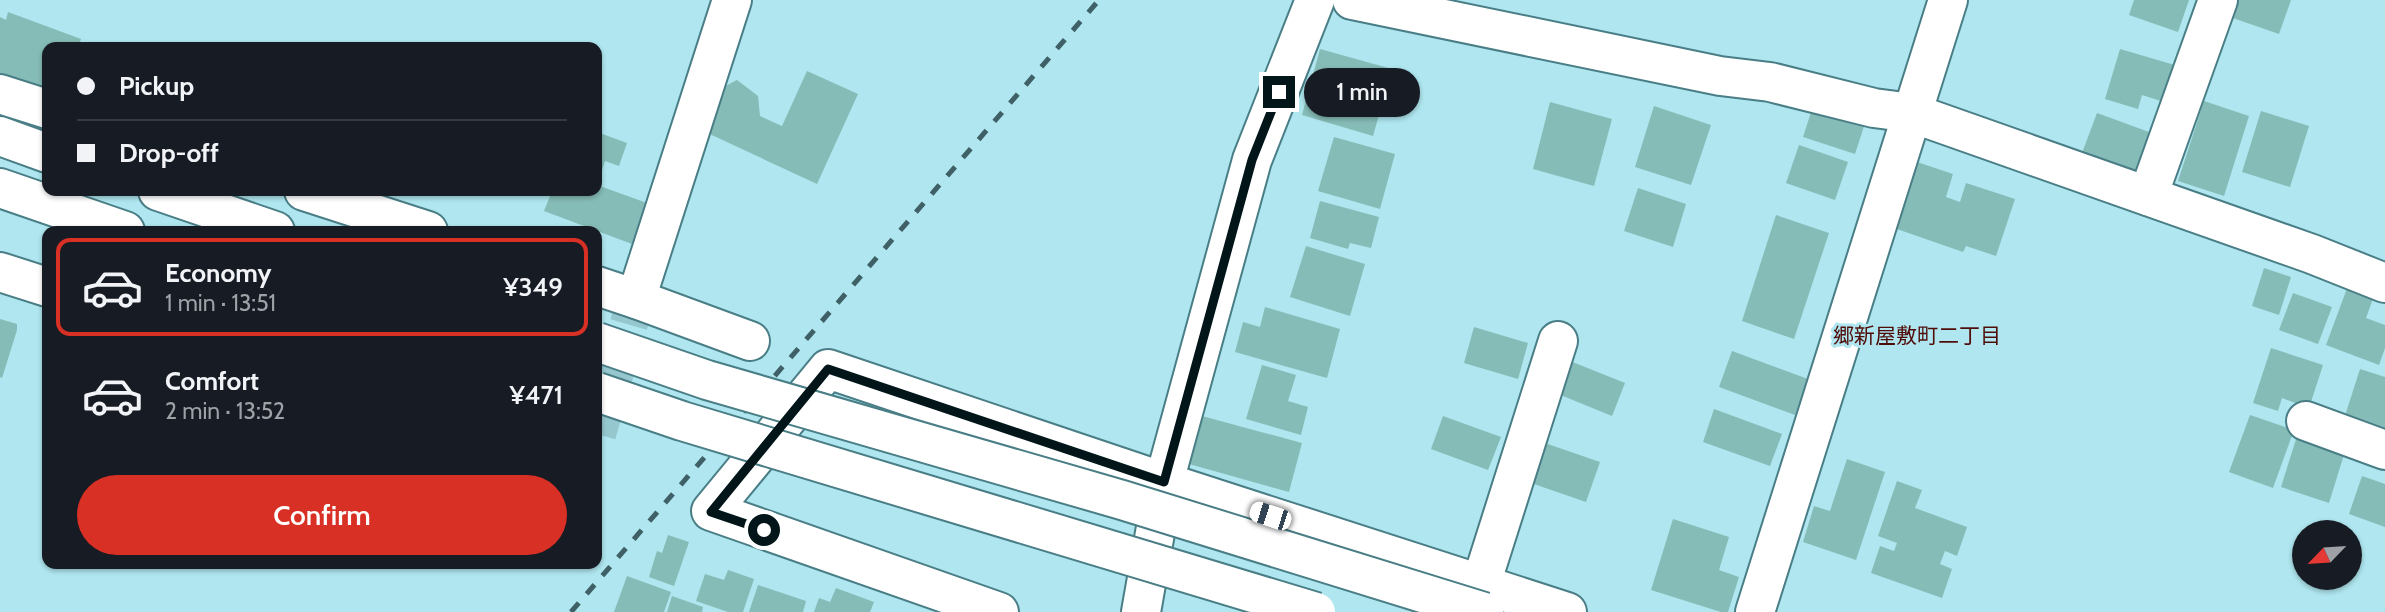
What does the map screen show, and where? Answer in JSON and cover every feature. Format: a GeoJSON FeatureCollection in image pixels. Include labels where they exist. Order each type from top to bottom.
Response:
{"type":"FeatureCollection","features":[{"type":"Feature","properties":{"kind":"street"},"geometry":{"type":"LineString","coordinates":[[636,299],[732,0]]}},
{"type":"Feature","properties":{"kind":"street"},"geometry":{"type":"LineString","coordinates":[[1141,612],[1164,482],[1252,160],[1315,0]]}},
{"type":"Feature","properties":{"kind":"street"},"geometry":{"type":"LineString","coordinates":[[1352,0],[1720,76],[1770,82],[1874,108],[1912,113],[2312,254],[2385,283]]}},
{"type":"Feature","properties":{"kind":"street"},"geometry":{"type":"LineString","coordinates":[[1755,612],[1948,0]]}},
{"type":"Feature","properties":{"kind":"street"},"geometry":{"type":"LineString","coordinates":[[2148,196],[2218,0]]}},
{"type":"Feature","properties":{"kind":"street"},"geometry":{"type":"LineString","coordinates":[[0,94],[42,107]]}},
{"type":"Feature","properties":{"kind":"street"},"geometry":{"type":"LineString","coordinates":[[0,136],[42,151]]}},
{"type":"Feature","properties":{"kind":"street"},"geometry":{"type":"LineString","coordinates":[[0,188],[110,226]]}},
{"type":"Feature","properties":{"kind":"street"},"geometry":{"type":"LineString","coordinates":[[173,196],[260,226]]}},
{"type":"Feature","properties":{"kind":"street"},"geometry":{"type":"LineString","coordinates":[[320,196],[412,226]]}},
{"type":"Feature","properties":{"kind":"street"},"geometry":{"type":"LineString","coordinates":[[0,272],[42,285]]}},
{"type":"Feature","properties":{"kind":"street"},"geometry":{"type":"LineString","coordinates":[[602,288],[750,341]]}},
{"type":"Feature","properties":{"kind":"street"},"geometry":{"type":"LineString","coordinates":[[1483,598],[1558,341]]}},
{"type":"Feature","properties":{"kind":"street"},"geometry":{"type":"LineString","coordinates":[[602,344],[707,380],[1122,500],[1483,598],[1567,612]]}},
{"type":"Feature","properties":{"kind":"street"},"geometry":{"type":"LineString","coordinates":[[999,612],[711,512],[828,369],[1164,482],[1483,598]]}},
{"type":"Feature","properties":{"kind":"street"},"geometry":{"type":"LineString","coordinates":[[602,394],[682,421],[1316,612]]}},
{"type":"Feature","properties":{"kind":"street"},"geometry":{"type":"LineString","coordinates":[[2306,421],[2385,450]]}},
{"type":"Feature","properties":{"kind":"building"},"geometry":{"type":"Polygon","coordinates":[[[2134,0],[2189,0],[2178,32],[2129,15],[2134,0]]]}},
{"type":"Feature","properties":{"kind":"building"},"geometry":{"type":"Polygon","coordinates":[[[2232,0],[2291,0],[2279,34],[2227,16],[2232,0]]]}},
{"type":"Feature","properties":{"kind":"building"},"geometry":{"type":"Polygon","coordinates":[[[8,12],[81,39],[80,42],[42,42],[42,98],[0,83],[0,17],[6,20],[8,12]]]}},
{"type":"Feature","properties":{"kind":"building"},"geometry":{"type":"Polygon","coordinates":[[[1320,49],[1392,69],[1373,136],[1302,115],[1320,49]]]}},
{"type":"Feature","properties":{"kind":"building"},"geometry":{"type":"Polygon","coordinates":[[[2120,49],[2178,66],[2167,103],[2142,95],[2138,109],[2105,99],[2120,49]]]}},
{"type":"Feature","properties":{"kind":"building"},"geometry":{"type":"Polygon","coordinates":[[[807,71],[858,94],[817,184],[701,130],[720,89],[737,80],[758,96],[760,116],[782,126],[807,71]]]}},
{"type":"Feature","properties":{"kind":"building"},"geometry":{"type":"Polygon","coordinates":[[[2204,101],[2249,116],[2224,196],[2178,181],[2204,101]]]}},
{"type":"Feature","properties":{"kind":"building"},"geometry":{"type":"Polygon","coordinates":[[[1550,102],[1612,119],[1594,186],[1533,169],[1550,102]]]}},
{"type":"Feature","properties":{"kind":"building"},"geometry":{"type":"Polygon","coordinates":[[[1814,103],[1866,120],[1855,154],[1803,137],[1814,103]]]}},
{"type":"Feature","properties":{"kind":"building"},"geometry":{"type":"Polygon","coordinates":[[[1654,106],[1711,125],[1691,185],[1635,167],[1654,106]]]}},
{"type":"Feature","properties":{"kind":"building"},"geometry":{"type":"Polygon","coordinates":[[[2261,111],[2309,126],[2290,187],[2242,172],[2261,111]]]}},
{"type":"Feature","properties":{"kind":"building"},"geometry":{"type":"Polygon","coordinates":[[[2097,113],[2149,132],[2135,172],[2082,153],[2097,113]]]}},
{"type":"Feature","properties":{"kind":"building"},"geometry":{"type":"Polygon","coordinates":[[[602,134],[627,143],[619,166],[605,161],[602,170],[602,134]]]}},
{"type":"Feature","properties":{"kind":"building"},"geometry":{"type":"Polygon","coordinates":[[[1334,137],[1395,154],[1380,209],[1318,191],[1334,137]]]}},
{"type":"Feature","properties":{"kind":"building"},"geometry":{"type":"Polygon","coordinates":[[[1799,145],[1848,162],[1835,200],[1786,183],[1799,145]]]}},
{"type":"Feature","properties":{"kind":"building"},"geometry":{"type":"Polygon","coordinates":[[[1917,162],[1953,174],[1946,197],[1960,202],[1966,183],[2015,199],[1996,256],[1966,246],[1963,252],[1894,228],[1917,162]]]}},
{"type":"Feature","properties":{"kind":"building"},"geometry":{"type":"Polygon","coordinates":[[[602,187],[647,203],[632,244],[602,233],[602,226],[584,226],[544,211],[550,196],[602,196],[602,187]]]}},
{"type":"Feature","properties":{"kind":"building"},"geometry":{"type":"Polygon","coordinates":[[[1638,188],[1686,204],[1673,247],[1624,231],[1638,188]]]}},
{"type":"Feature","properties":{"kind":"building"},"geometry":{"type":"Polygon","coordinates":[[[1320,201],[1379,217],[1371,248],[1350,243],[1348,249],[1310,238],[1320,201]]]}},
{"type":"Feature","properties":{"kind":"building"},"geometry":{"type":"Polygon","coordinates":[[[1776,215],[1829,233],[1794,339],[1742,321],[1776,215]]]}},
{"type":"Feature","properties":{"kind":"building"},"geometry":{"type":"Polygon","coordinates":[[[1306,246],[1365,264],[1350,316],[1290,297],[1306,246]]]}},
{"type":"Feature","properties":{"kind":"building"},"geometry":{"type":"Polygon","coordinates":[[[2264,268],[2291,277],[2279,315],[2252,306],[2264,268]]]}},
{"type":"Feature","properties":{"kind":"building"},"geometry":{"type":"Polygon","coordinates":[[[2349,283],[2375,293],[2366,318],[2385,325],[2385,348],[2379,365],[2326,345],[2349,283]]]}},
{"type":"Feature","properties":{"kind":"building"},"geometry":{"type":"Polygon","coordinates":[[[2293,293],[2332,307],[2318,344],[2279,330],[2293,293]]]}},
{"type":"Feature","properties":{"kind":"building"},"geometry":{"type":"Polygon","coordinates":[[[1265,307],[1340,329],[1327,378],[1235,352],[1243,322],[1260,327],[1265,307]]]}},
{"type":"Feature","properties":{"kind":"building"},"geometry":{"type":"Polygon","coordinates":[[[0,319],[17,324],[2,378],[0,377],[0,319]]]}},
{"type":"Feature","properties":{"kind":"building"},"geometry":{"type":"Polygon","coordinates":[[[1474,327],[1528,343],[1518,379],[1464,363],[1474,327]]]}},
{"type":"Feature","properties":{"kind":"building"},"geometry":{"type":"Polygon","coordinates":[[[2271,348],[2323,365],[2309,408],[2282,398],[2278,411],[2253,403],[2271,348]]]}},
{"type":"Feature","properties":{"kind":"building"},"geometry":{"type":"Polygon","coordinates":[[[1732,351],[1808,379],[1795,415],[1719,387],[1732,351]]]}},
{"type":"Feature","properties":{"kind":"building"},"geometry":{"type":"Polygon","coordinates":[[[1570,361],[1625,383],[1612,416],[1558,394],[1570,361]]]}},
{"type":"Feature","properties":{"kind":"building"},"geometry":{"type":"Polygon","coordinates":[[[1262,365],[1296,375],[1288,401],[1308,407],[1301,435],[1246,419],[1262,365]]]}},
{"type":"Feature","properties":{"kind":"building"},"geometry":{"type":"Polygon","coordinates":[[[2360,369],[2385,377],[2385,432],[2344,419],[2360,369]]]}},
{"type":"Feature","properties":{"kind":"building"},"geometry":{"type":"Polygon","coordinates":[[[1714,409],[1782,434],[1770,466],[1703,442],[1714,409]]]}},
{"type":"Feature","properties":{"kind":"building"},"geometry":{"type":"Polygon","coordinates":[[[2250,415],[2294,430],[2273,488],[2229,472],[2250,415]]]}},
{"type":"Feature","properties":{"kind":"building"},"geometry":{"type":"Polygon","coordinates":[[[1202,416],[1302,443],[1289,492],[1189,464],[1202,416]]]}},
{"type":"Feature","properties":{"kind":"building"},"geometry":{"type":"Polygon","coordinates":[[[1443,416],[1501,437],[1488,470],[1431,449],[1443,416]]]}},
{"type":"Feature","properties":{"kind":"building"},"geometry":{"type":"Polygon","coordinates":[[[2298,433],[2346,448],[2329,503],[2281,487],[2298,433]]]}},
{"type":"Feature","properties":{"kind":"building"},"geometry":{"type":"Polygon","coordinates":[[[1542,442],[1600,462],[1586,502],[1528,482],[1542,442]]]}},
{"type":"Feature","properties":{"kind":"building"},"geometry":{"type":"Polygon","coordinates":[[[1847,459],[1885,472],[1856,560],[1803,542],[1814,506],[1830,511],[1847,459]]]}},
{"type":"Feature","properties":{"kind":"building"},"geometry":{"type":"Polygon","coordinates":[[[2362,476],[2385,484],[2385,527],[2349,514],[2362,476]]]}},
{"type":"Feature","properties":{"kind":"building"},"geometry":{"type":"Polygon","coordinates":[[[1897,481],[1922,490],[1915,508],[1967,527],[1957,556],[1945,551],[1940,564],[1952,569],[1942,598],[1871,573],[1880,546],[1894,551],[1897,543],[1878,536],[1897,481]]]}},
{"type":"Feature","properties":{"kind":"building"},"geometry":{"type":"Polygon","coordinates":[[[1673,519],[1729,537],[1719,570],[1739,577],[1728,612],[1651,590],[1673,519]]]}},
{"type":"Feature","properties":{"kind":"building"},"geometry":{"type":"Polygon","coordinates":[[[668,535],[689,542],[674,586],[649,577],[657,551],[662,553],[668,535]]]}},
{"type":"Feature","properties":{"kind":"building"},"geometry":{"type":"Polygon","coordinates":[[[728,570],[754,579],[743,612],[728,612],[696,601],[705,574],[724,580],[728,570]]]}},
{"type":"Feature","properties":{"kind":"building"},"geometry":{"type":"Polygon","coordinates":[[[627,576],[671,592],[664,612],[614,612],[627,576]]]}},
{"type":"Feature","properties":{"kind":"building"},"geometry":{"type":"Polygon","coordinates":[[[758,585],[806,601],[803,612],[749,612],[758,585]]]}},
{"type":"Feature","properties":{"kind":"building"},"geometry":{"type":"Polygon","coordinates":[[[836,588],[874,602],[870,612],[814,612],[819,598],[830,602],[836,588]]]}},
{"type":"Feature","properties":{"kind":"building"},"geometry":{"type":"Polygon","coordinates":[[[672,596],[703,607],[702,612],[667,612],[672,596]]]}},
{"type":"Feature","properties":{"kind":"tunnel"},"geometry":{"type":"LineString","coordinates":[[602,417],[636,299]]}},
{"type":"Feature","properties":{"kind":"railway"},"geometry":{"type":"LineString","coordinates":[[571,612],[1099,0]]}},
{"type":"Feature","properties":{"kind":"district","name":"郷新屋敷町二丁目"},"geometry":{"type":"Point","coordinates":[1917,335]}},
{"type":"Feature","properties":{"kind":"route"},"geometry":{"type":"LineString","coordinates":[[764,530],[711,512],[828,369],[1164,482],[1252,160],[1279,92]]}}]}
